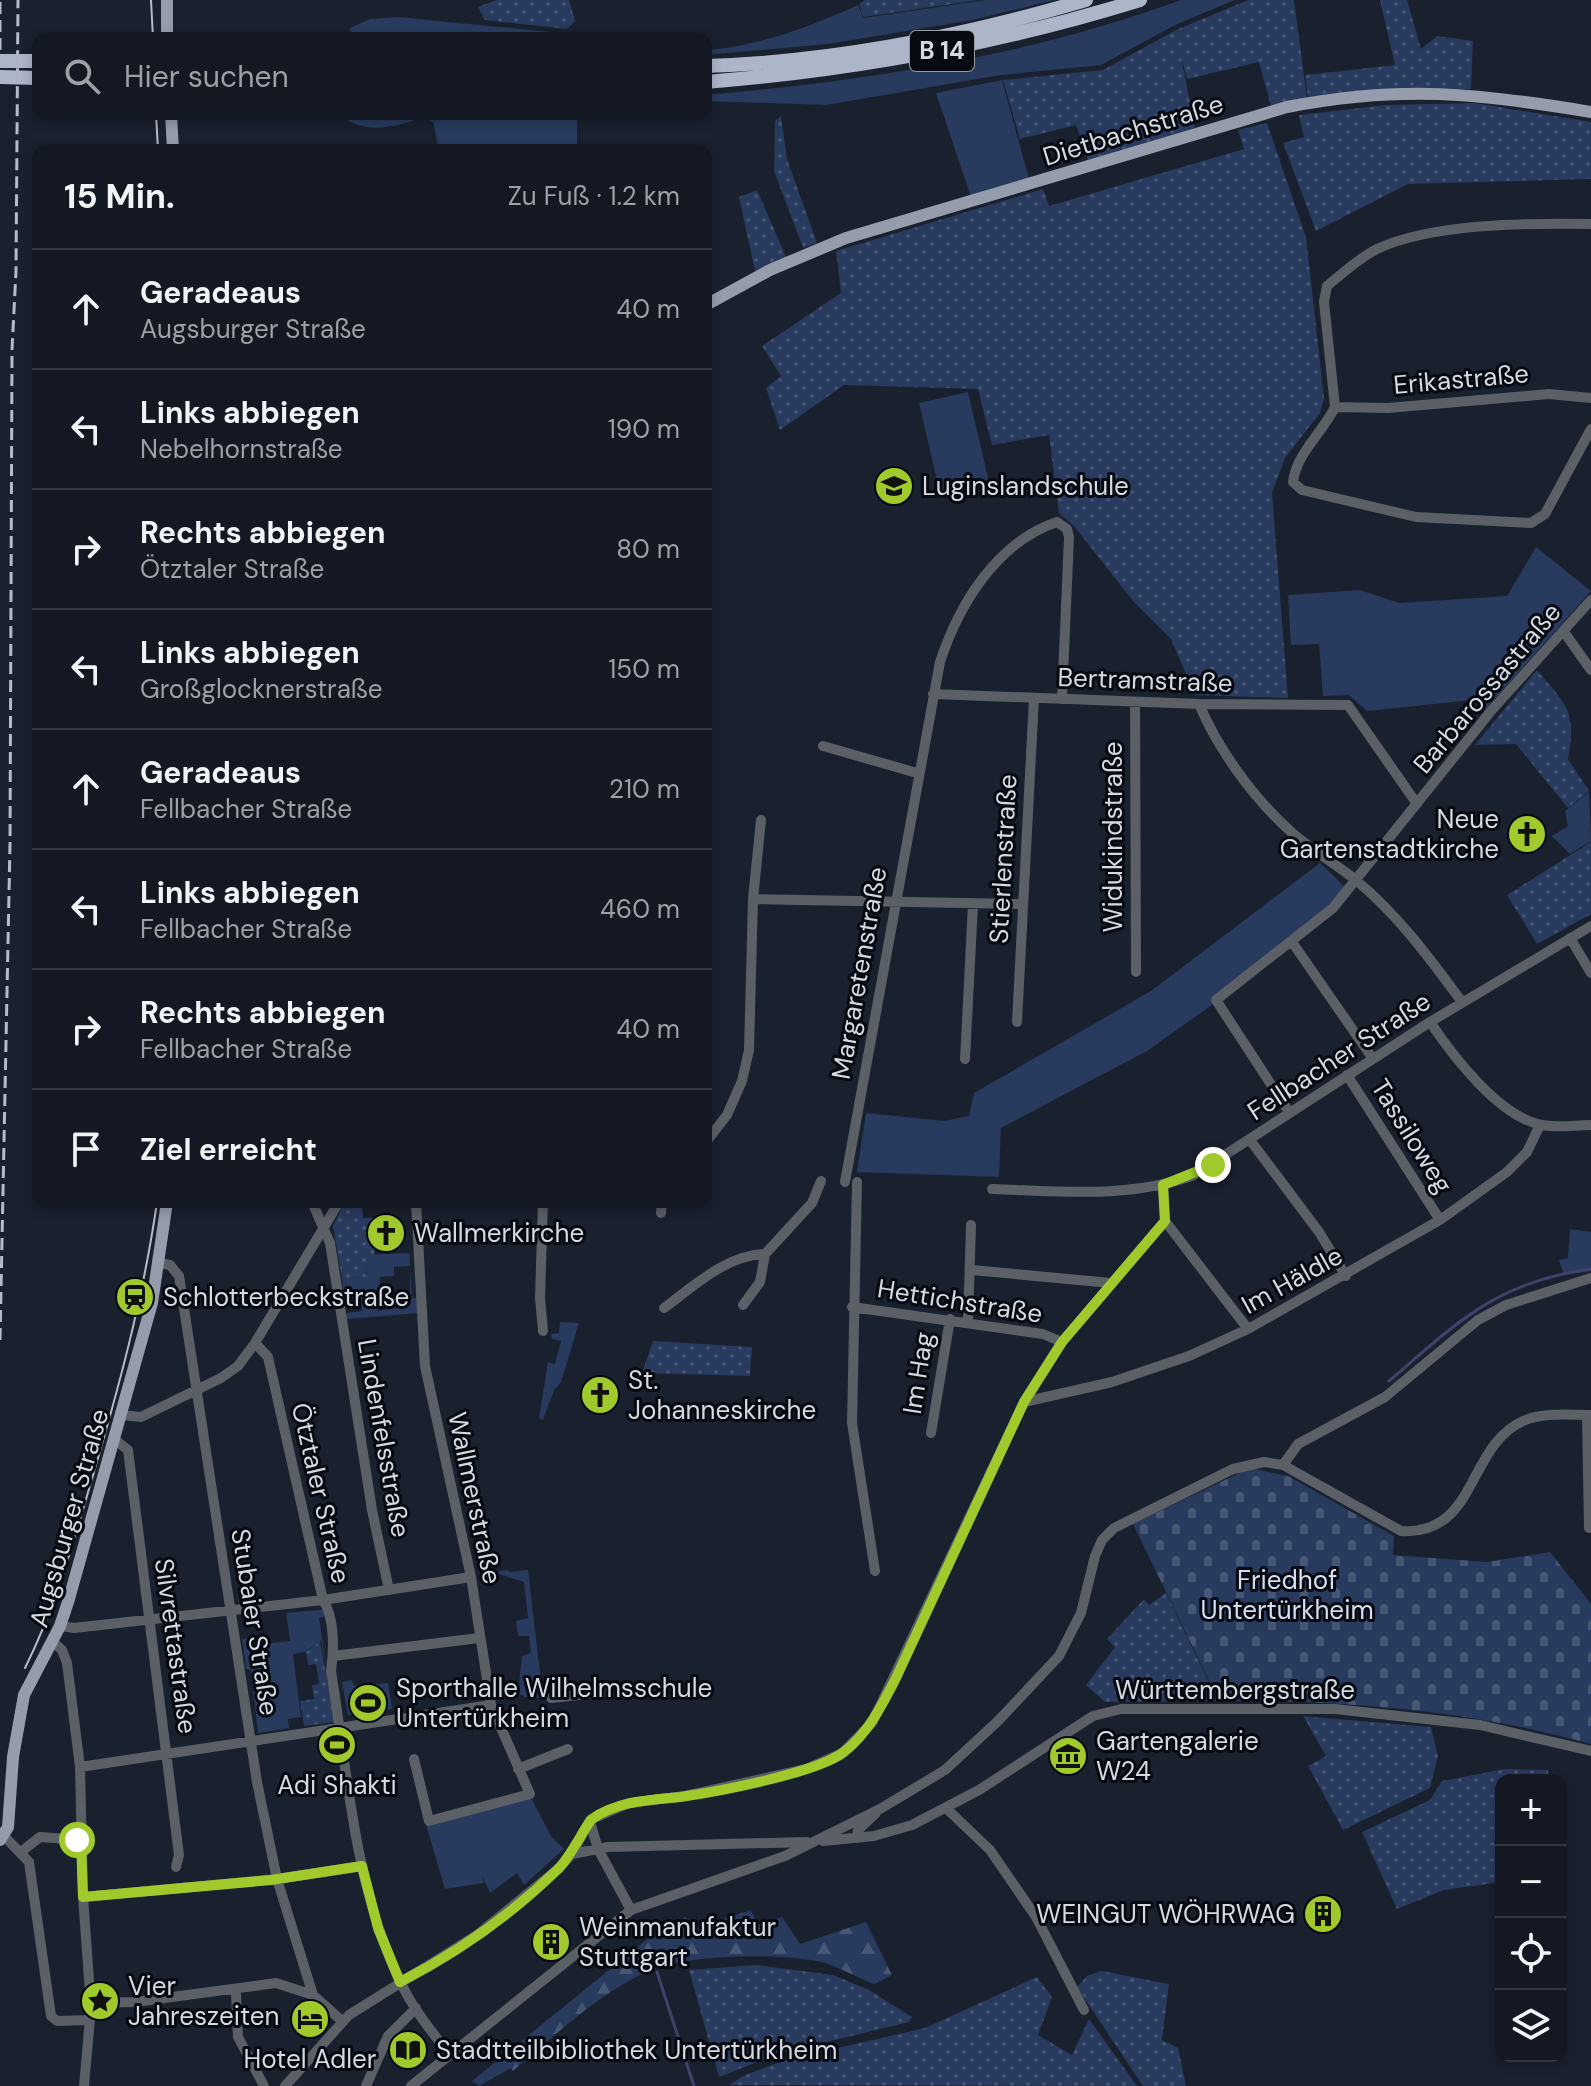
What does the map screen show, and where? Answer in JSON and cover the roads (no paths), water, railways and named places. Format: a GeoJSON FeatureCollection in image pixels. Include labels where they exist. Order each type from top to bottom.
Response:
{"type":"FeatureCollection","features":[{"type":"Feature","properties":{"kind":"highway","name":"B 14"},"geometry":{"type":"LineString","coordinates":[[712,65],[829,55],[912,41],[1086,0]]}},
{"type":"Feature","properties":{"kind":"highway","name":"B 14"},"geometry":{"type":"LineString","coordinates":[[712,81],[835,70],[927,54],[1047,27],[1140,0]]}},
{"type":"Feature","properties":{"kind":"highway"},"geometry":{"type":"LineString","coordinates":[[0,61],[32,61]]}},
{"type":"Feature","properties":{"kind":"highway"},"geometry":{"type":"LineString","coordinates":[[0,77],[32,78]]}},
{"type":"Feature","properties":{"kind":"main road"},"geometry":{"type":"LineString","coordinates":[[167,0],[167,32]]}},
{"type":"Feature","properties":{"kind":"main road","name":"Dietbachstraße"},"geometry":{"type":"LineString","coordinates":[[712,302],[770,270],[846,238],[1287,107],[1336,98],[1429,92],[1517,98],[1591,112]]}},
{"type":"Feature","properties":{"kind":"main road"},"geometry":{"type":"LineString","coordinates":[[171,120],[173,144]]}},
{"type":"Feature","properties":{"kind":"main road","name":"Augsburger Straße"},"geometry":{"type":"LineString","coordinates":[[52,1641],[60,1626],[121,1415],[160,1263],[166,1208]]}},
{"type":"Feature","properties":{"kind":"main road"},"geometry":{"type":"LineString","coordinates":[[2,1838],[24,1695],[52,1641]]}},
{"type":"Feature","properties":{"kind":"street"},"geometry":{"type":"LineString","coordinates":[[1591,224],[1528,224],[1403,239],[1365,257],[1327,286],[1324,302],[1335,407],[1326,426],[1300,457],[1293,482],[1302,490],[1416,517],[1531,523],[1545,514],[1591,429]]}},
{"type":"Feature","properties":{"kind":"street","name":"Erikastraße"},"geometry":{"type":"LineString","coordinates":[[1335,407],[1388,408],[1549,394],[1591,398]]}},
{"type":"Feature","properties":{"kind":"street","name":"Margaretenstraße"},"geometry":{"type":"LineString","coordinates":[[875,1571],[852,1423],[851,1182],[894,901],[933,694],[949,634],[993,564],[1013,545],[1044,526],[1057,522],[1067,529],[1062,699]]}},
{"type":"Feature","properties":{"kind":"street","name":"Barbarossastraße"},"geometry":{"type":"LineString","coordinates":[[1289,1112],[1216,1000],[1319,922],[1491,711],[1591,600]]}},
{"type":"Feature","properties":{"kind":"street"},"geometry":{"type":"LineString","coordinates":[[1564,632],[1591,670]]}},
{"type":"Feature","properties":{"kind":"street","name":"Bertramstraße"},"geometry":{"type":"LineString","coordinates":[[933,694],[1199,704],[1339,703],[1353,709]]}},
{"type":"Feature","properties":{"kind":"street","name":"Stierlenstraße"},"geometry":{"type":"LineString","coordinates":[[1017,1022],[1034,698]]}},
{"type":"Feature","properties":{"kind":"street","name":"Widukindstraße"},"geometry":{"type":"LineString","coordinates":[[1135,702],[1136,972]]}},
{"type":"Feature","properties":{"kind":"street"},"geometry":{"type":"LineString","coordinates":[[1199,704],[1210,730],[1266,806],[1289,830],[1355,880],[1404,926],[1462,1002]]}},
{"type":"Feature","properties":{"kind":"street","name":"Barbarossastraße"},"geometry":{"type":"LineString","coordinates":[[1353,709],[1417,804]]}},
{"type":"Feature","properties":{"kind":"street"},"geometry":{"type":"LineString","coordinates":[[823,746],[917,773]]}},
{"type":"Feature","properties":{"kind":"street"},"geometry":{"type":"LineString","coordinates":[[712,1134],[727,1115],[742,1081],[749,1050],[753,899],[761,820]]}},
{"type":"Feature","properties":{"kind":"street"},"geometry":{"type":"LineString","coordinates":[[753,899],[1022,904]]}},
{"type":"Feature","properties":{"kind":"street"},"geometry":{"type":"LineString","coordinates":[[965,1059],[973,904]]}},
{"type":"Feature","properties":{"kind":"street","name":"Fellbacher Straße"},"geometry":{"type":"LineString","coordinates":[[992,1189],[1092,1193],[1163,1185],[1194,1175],[1430,1022],[1591,926]]}},
{"type":"Feature","properties":{"kind":"street"},"geometry":{"type":"LineString","coordinates":[[1570,938],[1591,973]]}},
{"type":"Feature","properties":{"kind":"street"},"geometry":{"type":"LineString","coordinates":[[1292,942],[1373,1059]]}},
{"type":"Feature","properties":{"kind":"street"},"geometry":{"type":"LineString","coordinates":[[1430,1022],[1476,1081],[1515,1112],[1540,1125],[1591,1125]]}},
{"type":"Feature","properties":{"kind":"street","name":"Tassiloweg"},"geometry":{"type":"LineString","coordinates":[[1347,1075],[1440,1220]]}},
{"type":"Feature","properties":{"kind":"street","name":"Im Häldle"},"geometry":{"type":"LineString","coordinates":[[1024,1402],[1112,1382],[1189,1356],[1248,1329],[1440,1220],[1507,1172],[1527,1152],[1540,1125]]}},
{"type":"Feature","properties":{"kind":"street"},"geometry":{"type":"LineString","coordinates":[[1250,1140],[1319,1232],[1346,1276]]}},
{"type":"Feature","properties":{"kind":"street"},"geometry":{"type":"LineString","coordinates":[[743,1305],[760,1282],[765,1254],[812,1203],[821,1181]]}},
{"type":"Feature","properties":{"kind":"street"},"geometry":{"type":"LineString","coordinates":[[1163,1185],[1165,1221],[1248,1329]]}},
{"type":"Feature","properties":{"kind":"street","name":"Lindenfelsstraße"},"geometry":{"type":"LineString","coordinates":[[314,1208],[330,1243],[372,1510],[389,1590]]}},
{"type":"Feature","properties":{"kind":"street"},"geometry":{"type":"LineString","coordinates":[[121,1415],[141,1417],[196,1391],[238,1366],[255,1343],[335,1208]]}},
{"type":"Feature","properties":{"kind":"street","name":"Wallmerstraße"},"geometry":{"type":"LineString","coordinates":[[414,1759],[429,1821],[530,1794],[491,1705],[471,1577],[425,1366],[416,1208]]}},
{"type":"Feature","properties":{"kind":"street"},"geometry":{"type":"LineString","coordinates":[[543,1208],[540,1298],[543,1331]]}},
{"type":"Feature","properties":{"kind":"street"},"geometry":{"type":"LineString","coordinates":[[285,2086],[342,2021],[487,1928],[572,1854],[590,1820],[629,1803],[685,1796],[806,1769],[842,1753],[872,1723],[896,1678],[1024,1402],[1062,1342],[1165,1221]]}},
{"type":"Feature","properties":{"kind":"street","name":"Im Hag"},"geometry":{"type":"LineString","coordinates":[[968,1322],[971,1225]]}},
{"type":"Feature","properties":{"kind":"street"},"geometry":{"type":"LineString","coordinates":[[664,1308],[726,1265],[749,1255],[765,1254]]}},
{"type":"Feature","properties":{"kind":"street","name":"Stubaier Straße"},"geometry":{"type":"LineString","coordinates":[[160,1263],[170,1265],[179,1276],[251,1741],[277,1879],[313,1995]]}},
{"type":"Feature","properties":{"kind":"street"},"geometry":{"type":"LineString","coordinates":[[972,1270],[1111,1283]]}},
{"type":"Feature","properties":{"kind":"street"},"geometry":{"type":"LineString","coordinates":[[1283,1465],[1298,1444],[1385,1397],[1478,1320],[1535,1295],[1591,1278]]}},
{"type":"Feature","properties":{"kind":"street","name":"Hettichstraße"},"geometry":{"type":"LineString","coordinates":[[852,1307],[1043,1334],[1062,1342]]}},
{"type":"Feature","properties":{"kind":"street","name":"Im Hag"},"geometry":{"type":"LineString","coordinates":[[931,1433],[950,1319]]}},
{"type":"Feature","properties":{"kind":"street","name":"Ötztaler Straße"},"geometry":{"type":"LineString","coordinates":[[255,1343],[268,1357],[323,1600],[328,1609],[333,1656],[331,1671],[340,1729],[362,1866],[378,1928],[400,1982],[450,2055]]}},
{"type":"Feature","properties":{"kind":"street"},"geometry":{"type":"LineString","coordinates":[[411,2086],[631,1910],[760,1866],[880,1809],[945,1770],[1047,1670],[1071,1637],[1102,1540],[1114,1528],[1233,1469],[1264,1462],[1283,1465],[1401,1531],[1417,1532],[1443,1523],[1499,1439],[1523,1421],[1545,1416],[1589,1415],[1589,1528]]}},
{"type":"Feature","properties":{"kind":"street","name":"Silvrettastraße"},"geometry":{"type":"LineString","coordinates":[[114,1439],[128,1450],[168,1754],[179,1855],[176,1867]]}},
{"type":"Feature","properties":{"kind":"street"},"geometry":{"type":"LineString","coordinates":[[60,1626],[74,1628],[323,1600],[471,1577]]}},
{"type":"Feature","properties":{"kind":"street"},"geometry":{"type":"LineString","coordinates":[[333,1656],[479,1638]]}},
{"type":"Feature","properties":{"kind":"street","name":"Augsburger Straße"},"geometry":{"type":"LineString","coordinates":[[52,1641],[62,1650],[67,1663],[80,1767],[83,1897],[90,2003],[84,2086]]}},
{"type":"Feature","properties":{"kind":"street"},"geometry":{"type":"LineString","coordinates":[[551,1698],[605,1692]]}},
{"type":"Feature","properties":{"kind":"street"},"geometry":{"type":"LineString","coordinates":[[80,1767],[491,1705]]}},
{"type":"Feature","properties":{"kind":"street","name":"Württembergstraße"},"geometry":{"type":"LineString","coordinates":[[572,1854],[598,1849],[813,1842],[886,1833],[946,1808],[1078,1725],[1107,1711],[1121,1709],[1335,1709],[1480,1725],[1591,1751]]}},
{"type":"Feature","properties":{"kind":"street"},"geometry":{"type":"LineString","coordinates":[[518,1769],[568,1749]]}},
{"type":"Feature","properties":{"kind":"street"},"geometry":{"type":"LineString","coordinates":[[946,1808],[990,1850],[1036,1917],[1084,2010]]}},
{"type":"Feature","properties":{"kind":"street"},"geometry":{"type":"LineString","coordinates":[[880,1809],[878,1819],[886,1833]]}},
{"type":"Feature","properties":{"kind":"street"},"geometry":{"type":"LineString","coordinates":[[857,1838],[858,1830],[880,1809]]}},
{"type":"Feature","properties":{"kind":"street"},"geometry":{"type":"LineString","coordinates":[[590,1820],[598,1849],[631,1910]]}},
{"type":"Feature","properties":{"kind":"street"},"geometry":{"type":"LineString","coordinates":[[22,1851],[40,1837],[81,1840]]}},
{"type":"Feature","properties":{"kind":"street"},"geometry":{"type":"LineString","coordinates":[[2,1838],[22,1851],[32,1877],[48,2004],[54,2020],[89,2020]]}},
{"type":"Feature","properties":{"kind":"street"},"geometry":{"type":"LineString","coordinates":[[760,1866],[767,1856],[761,1843]]}},
{"type":"Feature","properties":{"kind":"street"},"geometry":{"type":"LineString","coordinates":[[83,1897],[277,1879],[362,1866]]}},
{"type":"Feature","properties":{"kind":"street"},"geometry":{"type":"LineString","coordinates":[[90,2003],[135,2002],[276,1983],[313,1995],[342,2021]]}},
{"type":"Feature","properties":{"kind":"street"},"geometry":{"type":"LineString","coordinates":[[236,1993],[238,2037],[264,2086]]}},
{"type":"Feature","properties":{"kind":"street"},"geometry":{"type":"LineString","coordinates":[[366,2086],[388,2036],[416,2008]]}},
{"type":"Feature","properties":{"kind":"waterway"},"geometry":{"type":"LineString","coordinates":[[1389,1381],[1436,1340],[1480,1308],[1529,1284],[1591,1269]]}},
{"type":"Feature","properties":{"kind":"waterway"},"geometry":{"type":"LineString","coordinates":[[657,1972],[694,2086]]}},
{"type":"Feature","properties":{"kind":"tram line"},"geometry":{"type":"LineString","coordinates":[[151,0],[153,32]]}},
{"type":"Feature","properties":{"kind":"tram line"},"geometry":{"type":"LineString","coordinates":[[156,120],[158,144]]}},
{"type":"Feature","properties":{"kind":"tram line"},"geometry":{"type":"LineString","coordinates":[[25,1668],[61,1580],[109,1418],[137,1311],[156,1208]]}},
{"type":"Feature","properties":{"kind":"railway"},"geometry":{"type":"LineString","coordinates":[[0,0],[0,68]]}},
{"type":"Feature","properties":{"kind":"railway"},"geometry":{"type":"LineString","coordinates":[[0,1340],[10,844],[12,350],[16,271],[18,0]]}},
{"type":"Feature","properties":{"kind":"place","name":"Luginslandschule"},"geometry":{"type":"Point","coordinates":[894,486]}},
{"type":"Feature","properties":{"kind":"place","name":"Neue Gartenstadtkirche"},"geometry":{"type":"Point","coordinates":[1527,834]}},
{"type":"Feature","properties":{"kind":"place","name":"Wallmerkirche"},"geometry":{"type":"Point","coordinates":[386,1233]}},
{"type":"Feature","properties":{"kind":"place","name":"Schlotterbeckstraße"},"geometry":{"type":"Point","coordinates":[135,1297]}},
{"type":"Feature","properties":{"kind":"place","name":"St. Johanneskirche"},"geometry":{"type":"Point","coordinates":[600,1395]}},
{"type":"Feature","properties":{"kind":"place","name":"Sporthalle Wilhelmsschule Untertürkheim"},"geometry":{"type":"Point","coordinates":[368,1703]}},
{"type":"Feature","properties":{"kind":"place","name":"Adi Shakti"},"geometry":{"type":"Point","coordinates":[337,1745]}},
{"type":"Feature","properties":{"kind":"place","name":"Gartengalerie W24"},"geometry":{"type":"Point","coordinates":[1068,1756]}},
{"type":"Feature","properties":{"kind":"place","name":"WEINGUT WÖHRWAG"},"geometry":{"type":"Point","coordinates":[1323,1914]}},
{"type":"Feature","properties":{"kind":"place","name":"Weinmanufaktur Stuttgart"},"geometry":{"type":"Point","coordinates":[551,1942]}},
{"type":"Feature","properties":{"kind":"place","name":"Vier Jahreszeiten"},"geometry":{"type":"Point","coordinates":[100,2001]}},
{"type":"Feature","properties":{"kind":"place","name":"Hotel Adler"},"geometry":{"type":"Point","coordinates":[310,2019]}},
{"type":"Feature","properties":{"kind":"place","name":"Stadtteilbibliothek Untertürkheim"},"geometry":{"type":"Point","coordinates":[408,2050]}},
{"type":"Feature","properties":{"kind":"park label","name":"Friedhof Untertürkheim"},"geometry":{"type":"Point","coordinates":[1287,1595]}}]}
